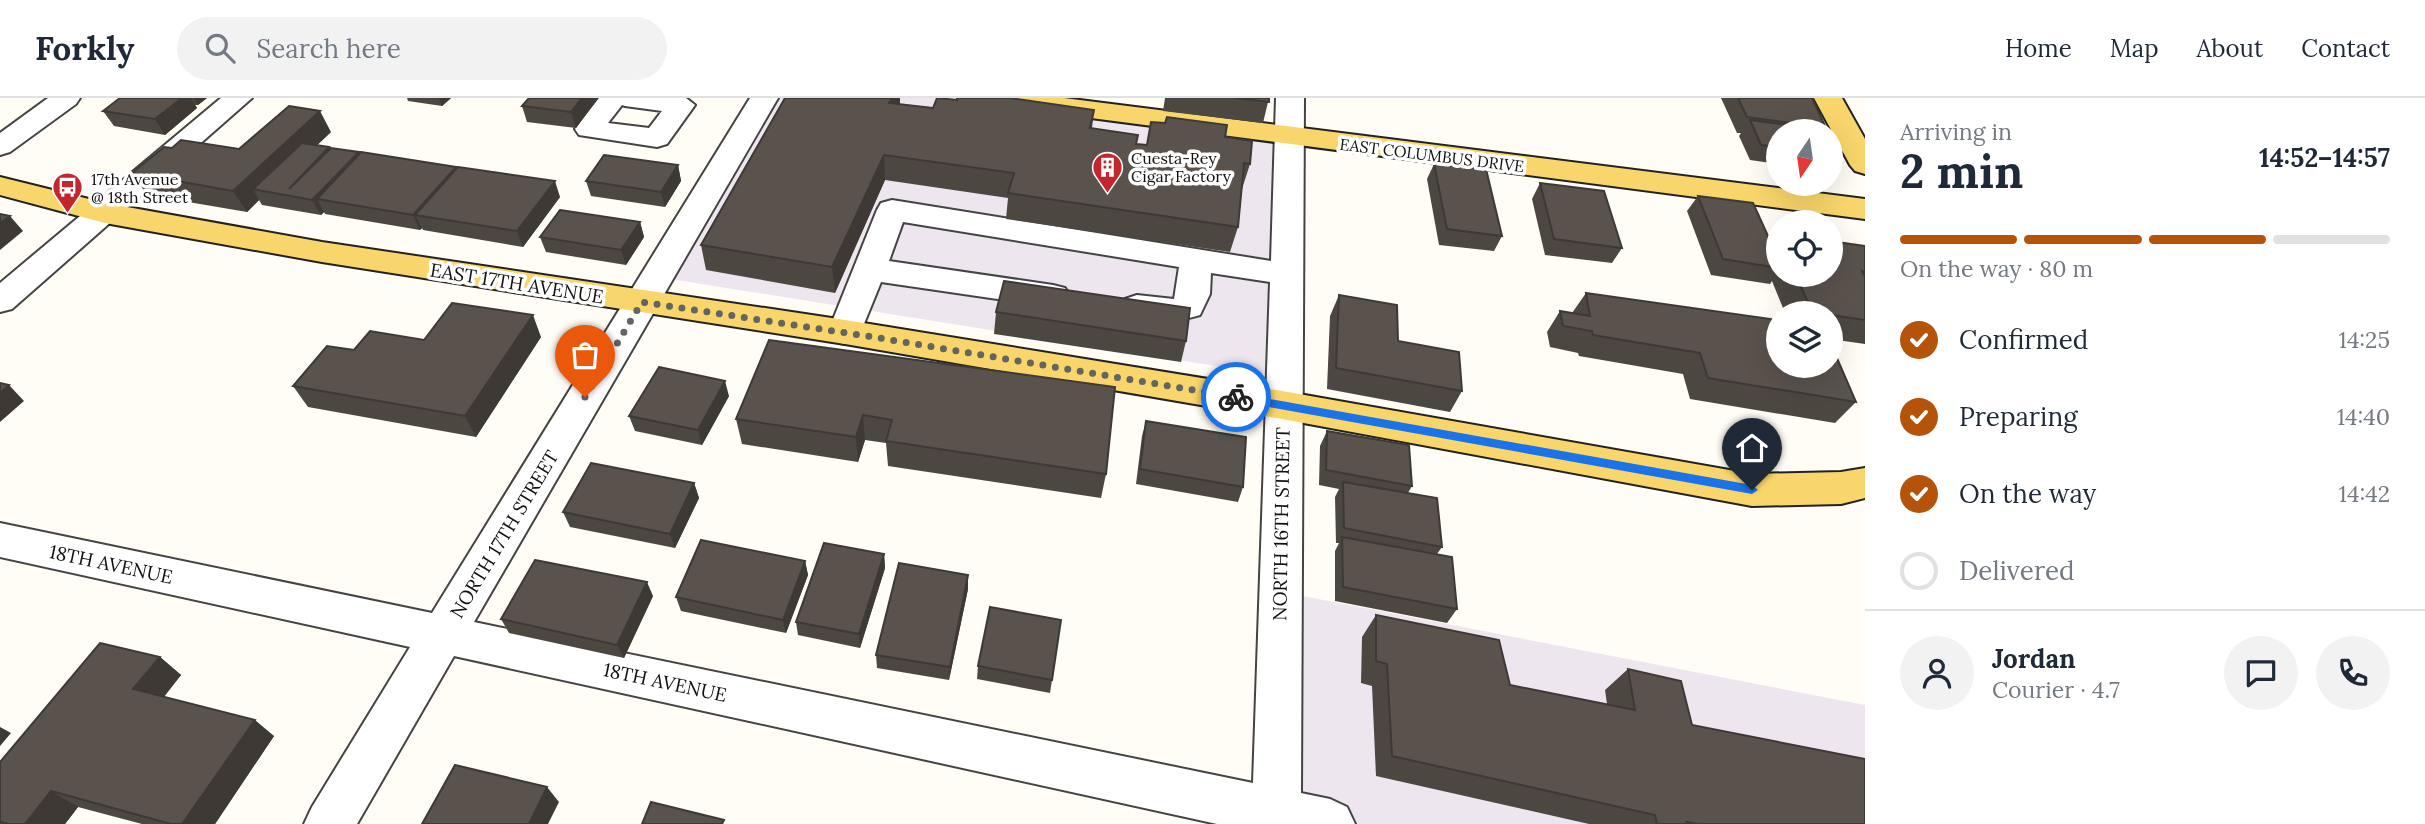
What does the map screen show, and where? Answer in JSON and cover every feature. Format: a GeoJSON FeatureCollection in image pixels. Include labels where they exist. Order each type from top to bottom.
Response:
{"type":"FeatureCollection","features":[{"type":"Feature","properties":{"kind":"main road","name":"EAST COLUMBUS DRIVE"},"geometry":{"type":"LineString","coordinates":[[999,98],[1865,209]]}},
{"type":"Feature","properties":{"kind":"main road"},"geometry":{"type":"LineString","coordinates":[[1828,98],[1865,165]]}},
{"type":"Feature","properties":{"kind":"main road","name":"EAST 17TH AVENUE"},"geometry":{"type":"LineString","coordinates":[[0,186],[105,213],[322,252],[845,332],[1283,405],[1752,490],[1841,488],[1865,483]]}},
{"type":"Feature","properties":{"kind":"main road"},"geometry":{"type":"LineString","coordinates":[[1752,490],[1865,511]]}},
{"type":"Feature","properties":{"kind":"street"},"geometry":{"type":"LineString","coordinates":[[0,146],[66,98]]}},
{"type":"Feature","properties":{"kind":"street"},"geometry":{"type":"LineString","coordinates":[[0,301],[238,98]]}},
{"type":"Feature","properties":{"kind":"street"},"geometry":{"type":"LineString","coordinates":[[613,98],[589,129],[657,138],[681,105],[625,98]]}},
{"type":"Feature","properties":{"kind":"street","name":"NORTH 17TH STREET"},"geometry":{"type":"LineString","coordinates":[[329,824],[764,98]]}},
{"type":"Feature","properties":{"kind":"street","name":"NORTH 16TH STREET"},"geometry":{"type":"LineString","coordinates":[[1276,818],[1290,98]]}},
{"type":"Feature","properties":{"kind":"street"},"geometry":{"type":"LineString","coordinates":[[845,332],[892,210],[1286,274]]}},
{"type":"Feature","properties":{"kind":"street"},"geometry":{"type":"LineString","coordinates":[[868,270],[1180,311],[1188,306],[1193,294],[1196,259]]}},
{"type":"Feature","properties":{"kind":"street","name":"18TH AVENUE"},"geometry":{"type":"LineString","coordinates":[[0,540],[1276,818],[1331,824]]}},
{"type":"Feature","properties":{"kind":"shaded area"},"geometry":{"type":"Polygon","coordinates":[[[771,98],[984,98],[1285,136],[1279,376],[664,278],[771,98]]]}},
{"type":"Feature","properties":{"kind":"shaded area"},"geometry":{"type":"Polygon","coordinates":[[[1287,593],[1865,705],[1865,824],[1355,824],[1283,809],[1287,593]]]}},
{"type":"Feature","properties":{"kind":"building"},"geometry":{"type":"Polygon","coordinates":[[[120,98],[182,98],[155,119],[103,111],[120,98]]]}},
{"type":"Feature","properties":{"kind":"building"},"geometry":{"type":"Polygon","coordinates":[[[529,98],[582,98],[571,112],[522,106],[529,98]]]}},
{"type":"Feature","properties":{"kind":"building","name":"Cuesta-Rey Cigar Factory"},"geometry":{"type":"Polygon","coordinates":[[[785,98],[892,98],[889,103],[933,108],[937,98],[1010,98],[1094,110],[1090,128],[1138,135],[1136,144],[1147,145],[1151,122],[1165,123],[1167,117],[1227,125],[1225,137],[1252,141],[1250,164],[1244,163],[1238,227],[1008,193],[1014,173],[884,155],[832,267],[701,245],[785,98]]]}},
{"type":"Feature","properties":{"kind":"building"},"geometry":{"type":"Polygon","coordinates":[[[1235,98],[1269,98],[1269,102],[1235,98]]]}},
{"type":"Feature","properties":{"kind":"building"},"geometry":{"type":"Polygon","coordinates":[[[1738,98],[1812,98],[1822,119],[1766,120],[1747,117],[1738,98]]]}},
{"type":"Feature","properties":{"kind":"building"},"geometry":{"type":"Polygon","coordinates":[[[289,106],[320,111],[233,191],[132,173],[164,147],[172,148],[181,140],[239,149],[289,106]]]}},
{"type":"Feature","properties":{"kind":"building"},"geometry":{"type":"Polygon","coordinates":[[[1750,120],[1766,122],[1766,146],[1761,145],[1750,120]]]}},
{"type":"Feature","properties":{"kind":"building"},"geometry":{"type":"Polygon","coordinates":[[[302,143],[329,147],[289,189],[331,148],[359,152],[312,200],[253,189],[302,143]]]}},
{"type":"Feature","properties":{"kind":"building"},"geometry":{"type":"Polygon","coordinates":[[[361,152],[456,167],[413,215],[317,199],[361,152]]]}},
{"type":"Feature","properties":{"kind":"building"},"geometry":{"type":"Polygon","coordinates":[[[604,155],[678,165],[661,192],[586,181],[604,155]]]}},
{"type":"Feature","properties":{"kind":"building"},"geometry":{"type":"Polygon","coordinates":[[[1434,164],[1486,169],[1502,236],[1447,229],[1434,164]]]}},
{"type":"Feature","properties":{"kind":"building"},"geometry":{"type":"Polygon","coordinates":[[[458,167],[555,181],[517,231],[415,215],[458,167]]]}},
{"type":"Feature","properties":{"kind":"building"},"geometry":{"type":"Polygon","coordinates":[[[1540,183],[1604,191],[1622,248],[1554,239],[1540,183]]]}},
{"type":"Feature","properties":{"kind":"building"},"geometry":{"type":"Polygon","coordinates":[[[1698,196],[1753,203],[1766,232],[1766,266],[1723,259],[1698,196]]]}},
{"type":"Feature","properties":{"kind":"building"},"geometry":{"type":"Polygon","coordinates":[[[560,210],[640,222],[621,250],[540,237],[560,210]]]}},
{"type":"Feature","properties":{"kind":"building"},"geometry":{"type":"Polygon","coordinates":[[[0,214],[10,216],[0,223],[0,214]]]}},
{"type":"Feature","properties":{"kind":"building"},"geometry":{"type":"Polygon","coordinates":[[[1843,243],[1865,246],[1865,272],[1862,271],[1865,277],[1865,320],[1843,317],[1843,301],[1807,301],[1801,287],[1843,287],[1843,243]]]}},
{"type":"Feature","properties":{"kind":"building"},"geometry":{"type":"Polygon","coordinates":[[[1004,281],[1190,308],[1186,341],[996,312],[1004,281]]]}},
{"type":"Feature","properties":{"kind":"building"},"geometry":{"type":"Polygon","coordinates":[[[1586,293],[1766,318],[1766,378],[1843,378],[1843,372],[1856,402],[1708,378],[1700,353],[1593,335],[1592,331],[1563,326],[1560,311],[1590,316],[1586,293]]]}},
{"type":"Feature","properties":{"kind":"building"},"geometry":{"type":"Polygon","coordinates":[[[1339,295],[1397,305],[1398,341],[1459,352],[1462,391],[1336,368],[1339,295]]]}},
{"type":"Feature","properties":{"kind":"building"},"geometry":{"type":"Polygon","coordinates":[[[452,303],[533,315],[465,416],[293,386],[327,346],[354,350],[370,331],[424,340],[452,303]]]}},
{"type":"Feature","properties":{"kind":"building"},"geometry":{"type":"Polygon","coordinates":[[[769,340],[1115,387],[1106,474],[886,441],[892,420],[863,415],[856,437],[736,419],[769,340]]]}},
{"type":"Feature","properties":{"kind":"building"},"geometry":{"type":"Polygon","coordinates":[[[659,367],[725,381],[698,430],[629,416],[659,367]]]}},
{"type":"Feature","properties":{"kind":"building"},"geometry":{"type":"Polygon","coordinates":[[[0,383],[9,385],[0,393],[0,383]]]}},
{"type":"Feature","properties":{"kind":"building"},"geometry":{"type":"Polygon","coordinates":[[[1146,421],[1246,437],[1243,487],[1140,469],[1146,421]]]}},
{"type":"Feature","properties":{"kind":"building"},"geometry":{"type":"Polygon","coordinates":[[[1327,431],[1409,445],[1412,486],[1326,470],[1327,431]]]}},
{"type":"Feature","properties":{"kind":"building"},"geometry":{"type":"Polygon","coordinates":[[[591,463],[694,483],[670,534],[563,512],[591,463]]]}},
{"type":"Feature","properties":{"kind":"building"},"geometry":{"type":"Polygon","coordinates":[[[1343,482],[1437,498],[1442,547],[1344,528],[1343,482]]]}},
{"type":"Feature","properties":{"kind":"building"},"geometry":{"type":"Polygon","coordinates":[[[1342,537],[1452,557],[1457,609],[1343,587],[1342,537]]]}},
{"type":"Feature","properties":{"kind":"building"},"geometry":{"type":"Polygon","coordinates":[[[701,540],[805,561],[783,620],[676,597],[701,540]]]}},
{"type":"Feature","properties":{"kind":"building"},"geometry":{"type":"Polygon","coordinates":[[[824,543],[884,554],[859,634],[796,622],[824,543]]]}},
{"type":"Feature","properties":{"kind":"building"},"geometry":{"type":"Polygon","coordinates":[[[535,560],[647,582],[617,645],[501,619],[535,560]]]}},
{"type":"Feature","properties":{"kind":"building"},"geometry":{"type":"Polygon","coordinates":[[[899,563],[968,575],[950,667],[876,655],[899,563]]]}},
{"type":"Feature","properties":{"kind":"building"},"geometry":{"type":"Polygon","coordinates":[[[990,607],[1061,620],[1052,680],[978,666],[990,607]]]}},
{"type":"Feature","properties":{"kind":"building"},"geometry":{"type":"Polygon","coordinates":[[[1376,615],[1499,640],[1510,685],[1635,710],[1628,669],[1681,681],[1692,725],[1865,759],[1865,824],[1657,824],[1655,815],[1392,756],[1387,664],[1376,661],[1376,615]]]}},
{"type":"Feature","properties":{"kind":"building"},"geometry":{"type":"Polygon","coordinates":[[[100,643],[160,657],[133,689],[255,720],[182,824],[171,824],[51,791],[25,824],[0,822],[0,762],[100,643]]]}},
{"type":"Feature","properties":{"kind":"building"},"geometry":{"type":"Polygon","coordinates":[[[455,765],[547,787],[529,824],[422,824],[455,765]]]}},
{"type":"Feature","properties":{"kind":"building"},"geometry":{"type":"Polygon","coordinates":[[[651,802],[724,820],[722,824],[642,824],[651,802]]]}},
{"type":"Feature","properties":{"kind":"way so far"},"geometry":{"type":"LineString","coordinates":[[585,397],[642,302],[1236,397]]}},
{"type":"Feature","properties":{"kind":"place","name":"Cuesta-Rey Cigar Factory"},"geometry":{"type":"Point","coordinates":[1108,194]}},
{"type":"Feature","properties":{"kind":"place","name":"17th Avenue @ 18th Street"},"geometry":{"type":"Point","coordinates":[68,215]}},
{"type":"Feature","properties":{"kind":"route"},"geometry":{"type":"LineString","coordinates":[[1236,397],[1752,490]]}}]}
